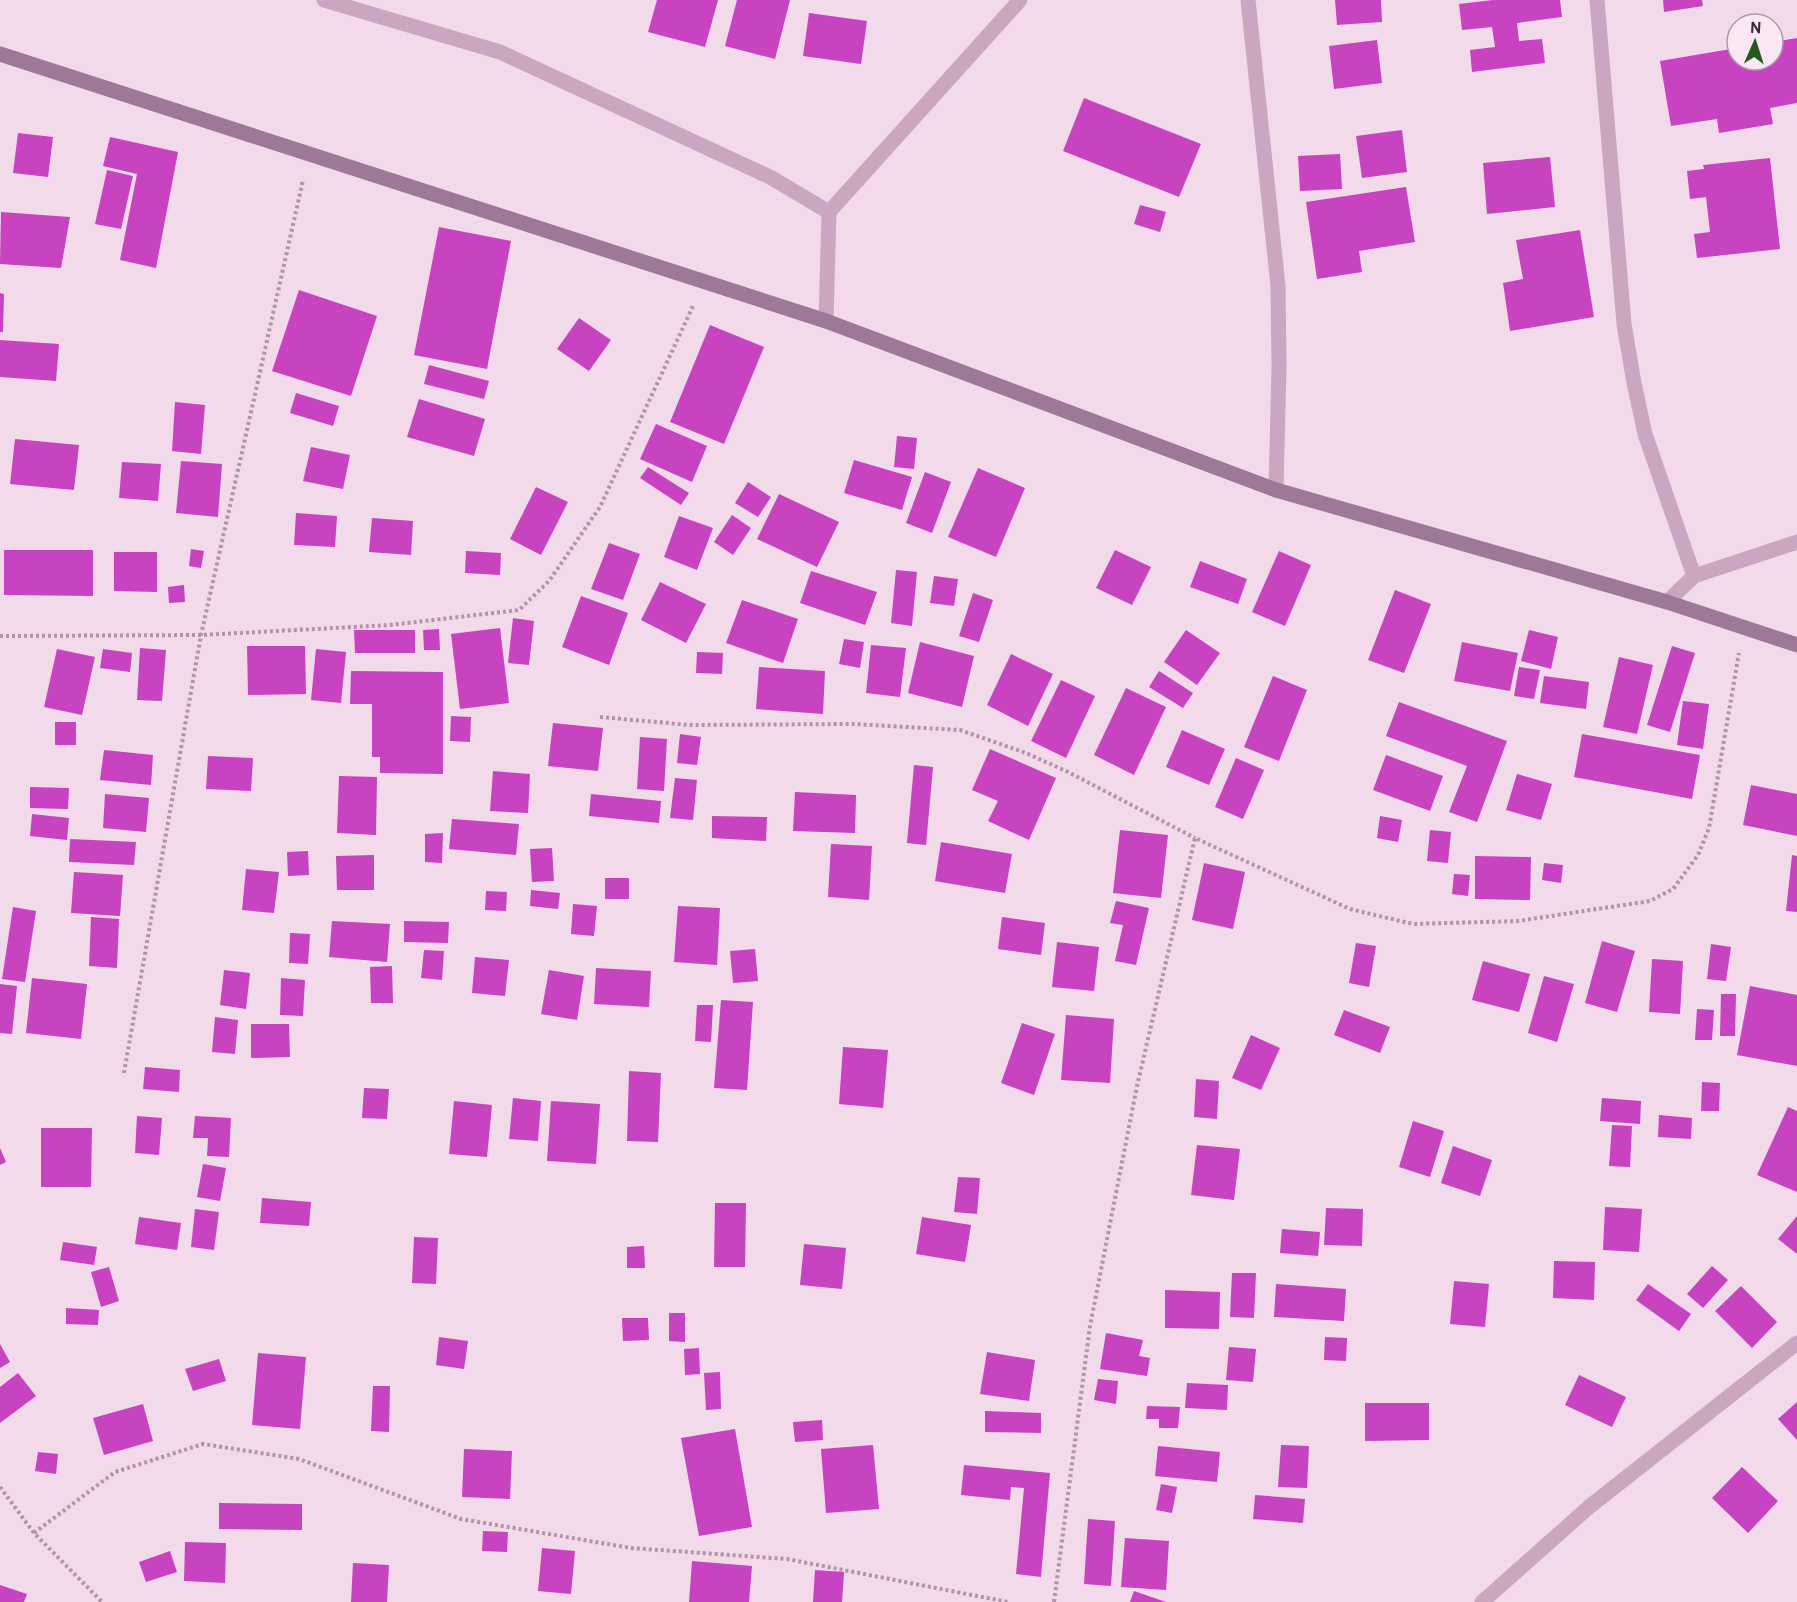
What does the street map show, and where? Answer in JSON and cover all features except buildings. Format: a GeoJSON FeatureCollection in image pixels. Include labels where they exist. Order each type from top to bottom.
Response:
{"type":"FeatureCollection","features":[{"type":"Feature","properties":{"kind":"street"},"geometry":{"type":"LineString","coordinates":[[324,0],[500,51],[770,177],[829,212]]}},
{"type":"Feature","properties":{"kind":"street"},"geometry":{"type":"LineString","coordinates":[[826,321],[829,212],[1020,0]]}},
{"type":"Feature","properties":{"kind":"street"},"geometry":{"type":"LineString","coordinates":[[1248,0],[1278,286],[1276,490]]}},
{"type":"Feature","properties":{"kind":"street"},"geometry":{"type":"LineString","coordinates":[[1597,0],[1628,348],[1645,434],[1694,576]]}},
{"type":"Feature","properties":{"kind":"street"},"geometry":{"type":"LineString","coordinates":[[0,54],[826,321],[1276,490],[1667,602],[1797,645]]}},
{"type":"Feature","properties":{"kind":"street"},"geometry":{"type":"LineString","coordinates":[[1667,602],[1694,576],[1797,542]]}},
{"type":"Feature","properties":{"kind":"street"},"geometry":{"type":"LineString","coordinates":[[1482,1602],[1589,1507],[1797,1343]]}},
{"type":"Feature","properties":{"kind":"path"},"geometry":{"type":"LineString","coordinates":[[124,1073],[201,635],[309,153]]}},
{"type":"Feature","properties":{"kind":"path"},"geometry":{"type":"LineString","coordinates":[[0,636],[201,635],[390,625],[519,609],[549,581],[600,507],[705,280]]}},
{"type":"Feature","properties":{"kind":"path"},"geometry":{"type":"LineString","coordinates":[[600,717],[690,725],[854,724],[960,730],[1068,772],[1195,838],[1350,909],[1413,924],[1518,921],[1650,901],[1673,889],[1698,855],[1709,828],[1744,627]]}},
{"type":"Feature","properties":{"kind":"path"},"geometry":{"type":"LineString","coordinates":[[1054,1602],[1090,1326],[1137,1086],[1195,838]]}},
{"type":"Feature","properties":{"kind":"path"},"geometry":{"type":"LineString","coordinates":[[34,1533],[115,1472],[204,1444],[299,1459],[461,1519],[631,1548],[787,1559],[1008,1602]]}},
{"type":"Feature","properties":{"kind":"path"},"geometry":{"type":"LineString","coordinates":[[0,1487],[34,1533],[102,1602]]}}]}
